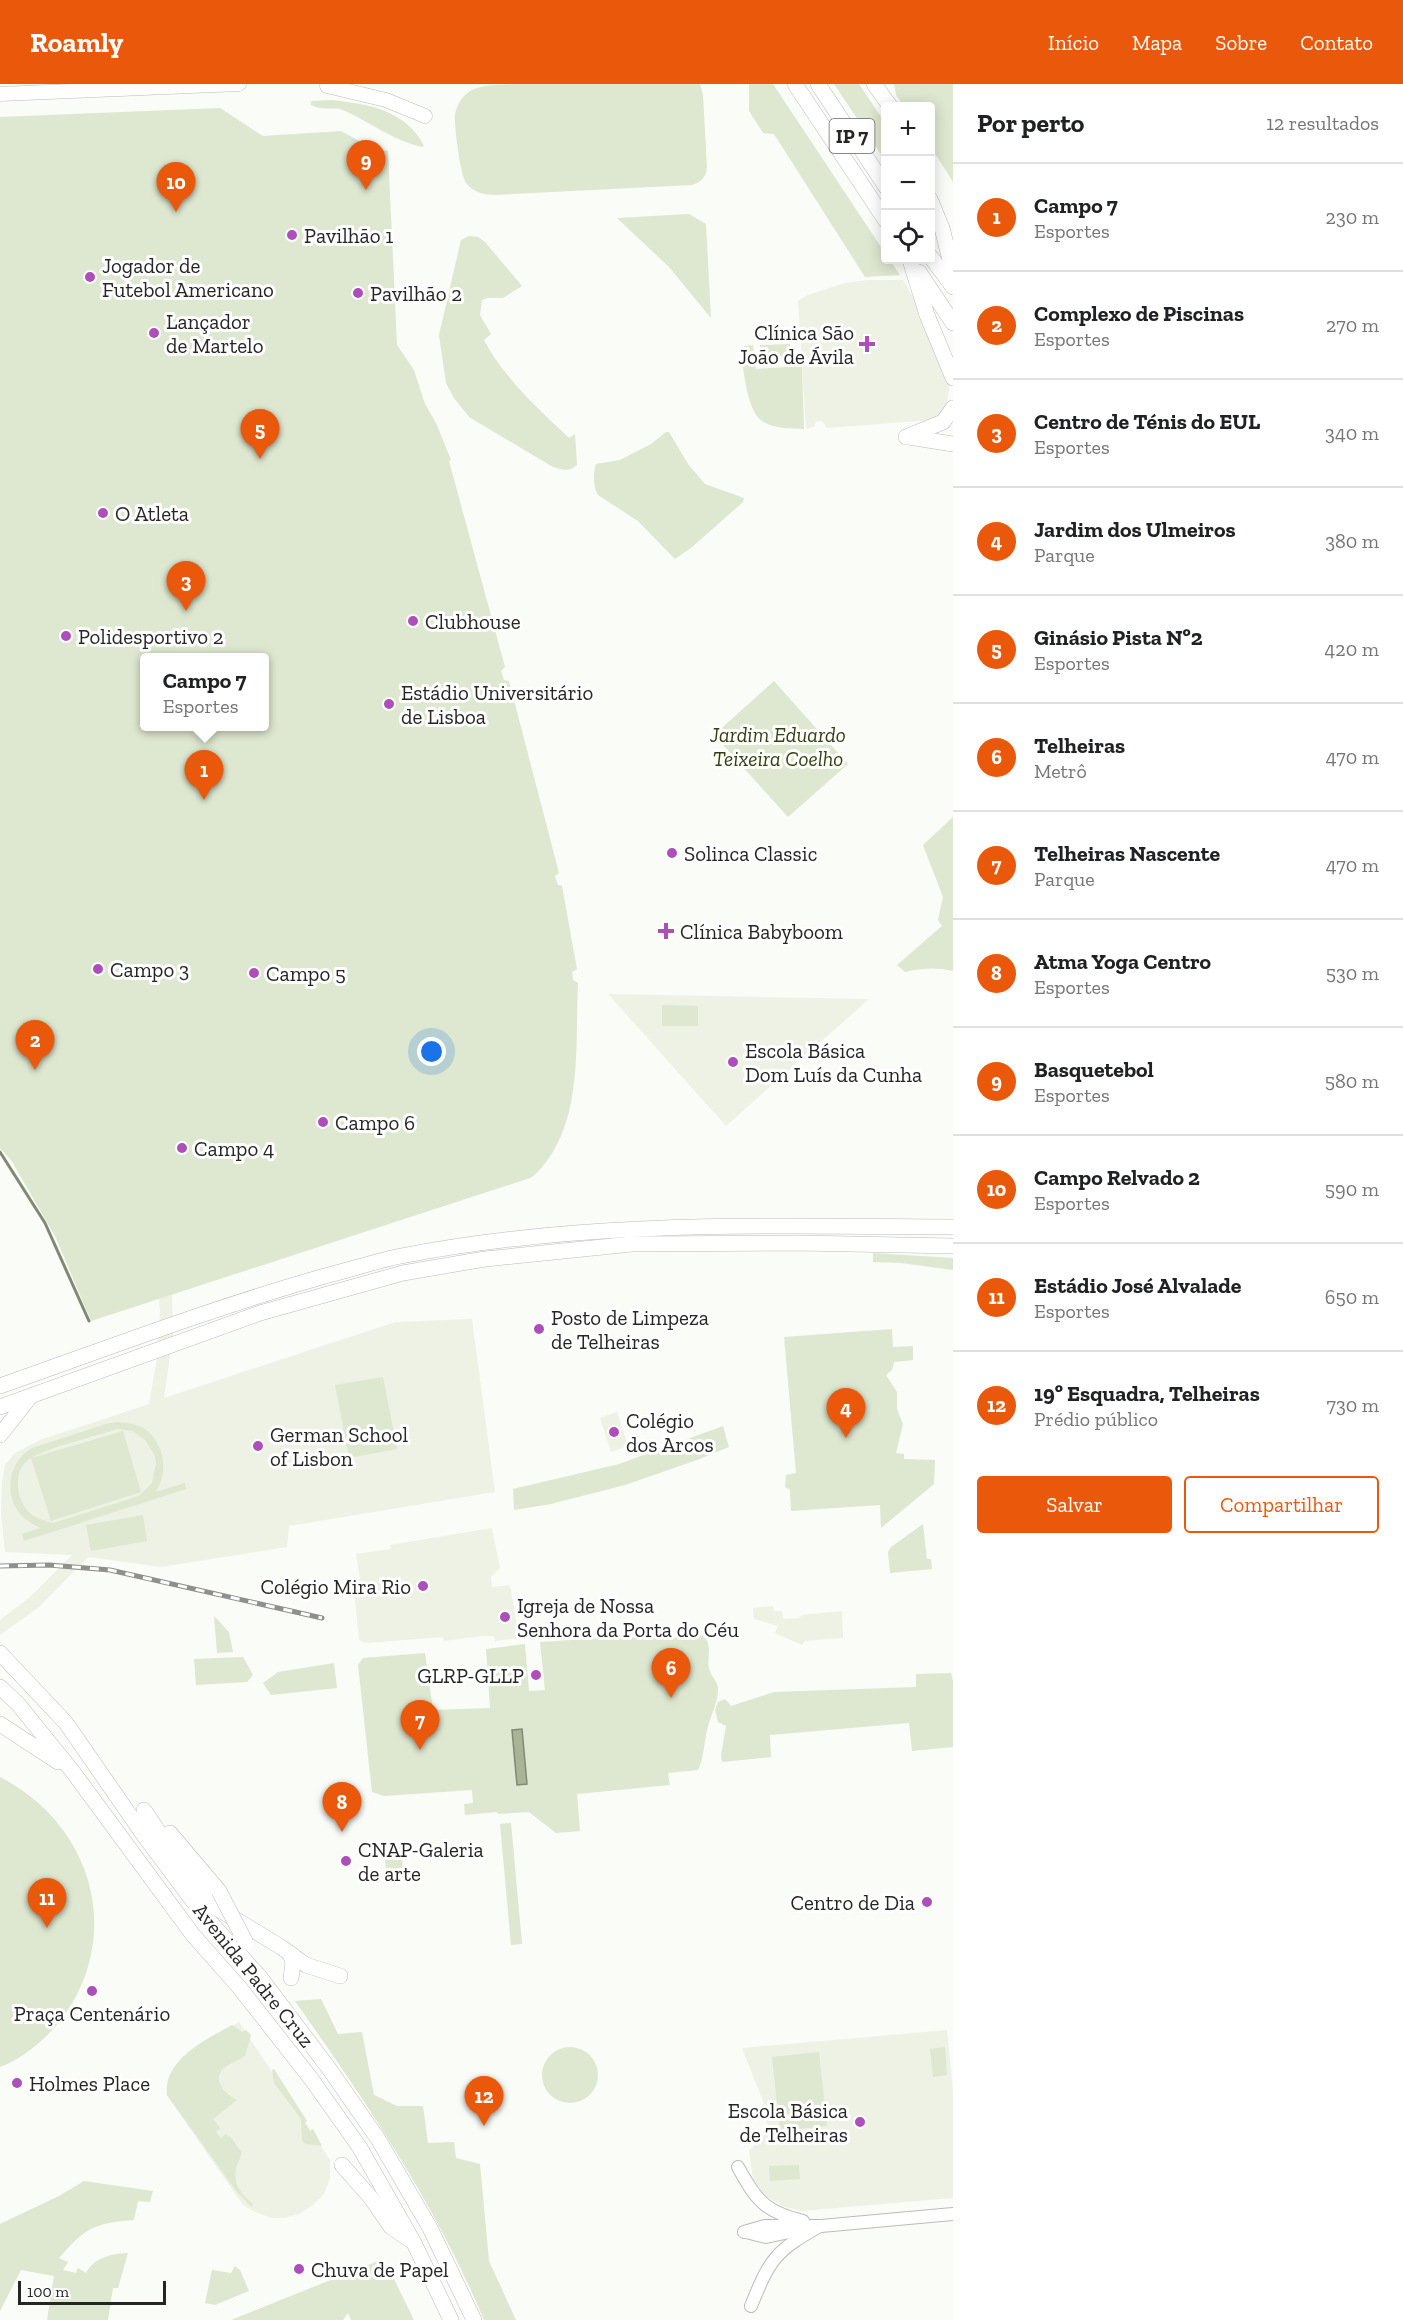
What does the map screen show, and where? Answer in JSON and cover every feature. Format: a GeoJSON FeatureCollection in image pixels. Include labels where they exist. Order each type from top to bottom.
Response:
{"type":"FeatureCollection","features":[{"type":"Feature","properties":{"kind":"highway","name":"IP 7"},"geometry":{"type":"LineString","coordinates":[[795,84],[881,215]]}},
{"type":"Feature","properties":{"kind":"highway","name":"IP 7"},"geometry":{"type":"LineString","coordinates":[[818,84],[881,181]]}},
{"type":"Feature","properties":{"kind":"highway"},"geometry":{"type":"LineString","coordinates":[[874,84],[887,102]]}},
{"type":"Feature","properties":{"kind":"highway"},"geometry":{"type":"LineString","coordinates":[[885,84],[888,102]]}},
{"type":"Feature","properties":{"kind":"highway"},"geometry":{"type":"LineString","coordinates":[[935,210],[942,228],[953,272]]}},
{"type":"Feature","properties":{"kind":"highway"},"geometry":{"type":"LineString","coordinates":[[935,263],[953,287]]}},
{"type":"Feature","properties":{"kind":"highway"},"geometry":{"type":"LineString","coordinates":[[912,264],[927,315],[953,378]]}},
{"type":"Feature","properties":{"kind":"highway"},"geometry":{"type":"LineString","coordinates":[[914,264],[953,323]]}},
{"type":"Feature","properties":{"kind":"highway"},"geometry":{"type":"LineString","coordinates":[[953,408],[943,422],[906,436],[953,444]]}},
{"type":"Feature","properties":{"kind":"highway"},"geometry":{"type":"LineString","coordinates":[[0,1386],[255,1296],[399,1256],[484,1242],[589,1231],[685,1227],[953,1227]]}},
{"type":"Feature","properties":{"kind":"highway"},"geometry":{"type":"LineString","coordinates":[[0,1407],[260,1313],[403,1273],[486,1259],[632,1244],[799,1243],[953,1246]]}},
{"type":"Feature","properties":{"kind":"highway"},"geometry":{"type":"LineString","coordinates":[[874,1244],[953,1251]]}},
{"type":"Feature","properties":{"kind":"highway"},"geometry":{"type":"LineString","coordinates":[[0,1435],[31,1396]]}},
{"type":"Feature","properties":{"kind":"highway","name":"Avenida Padre Cruz"},"geometry":{"type":"LineString","coordinates":[[0,1653],[66,1723],[145,1837],[202,1913],[260,1977],[330,2070],[378,2139],[430,2228],[474,2320]]}},
{"type":"Feature","properties":{"kind":"highway","name":"Avenida Padre Cruz"},"geometry":{"type":"LineString","coordinates":[[0,1687],[18,1704],[73,1772],[193,1935],[239,1987],[312,2080],[360,2148],[414,2243],[451,2320]]}},
{"type":"Feature","properties":{"kind":"highway"},"geometry":{"type":"LineString","coordinates":[[0,1724],[73,1772]]}},
{"type":"Feature","properties":{"kind":"highway"},"geometry":{"type":"LineString","coordinates":[[115,1792],[144,1810],[172,1835],[219,1891],[246,1943],[260,1977]]}},
{"type":"Feature","properties":{"kind":"highway"},"geometry":{"type":"LineString","coordinates":[[144,1810],[172,1852],[215,1907],[306,1965],[340,1976]]}},
{"type":"Feature","properties":{"kind":"highway"},"geometry":{"type":"LineString","coordinates":[[290,1953],[293,1963],[291,1978]]}},
{"type":"Feature","properties":{"kind":"highway"},"geometry":{"type":"LineString","coordinates":[[342,2165],[371,2198],[391,2227],[414,2243]]}},
{"type":"Feature","properties":{"kind":"main road"},"geometry":{"type":"LineString","coordinates":[[0,94],[239,84]]}},
{"type":"Feature","properties":{"kind":"main road"},"geometry":{"type":"LineString","coordinates":[[323,85],[348,84]]}},
{"type":"Feature","properties":{"kind":"main road"},"geometry":{"type":"LineString","coordinates":[[323,85],[386,100],[424,116]]}},
{"type":"Feature","properties":{"kind":"main road"},"geometry":{"type":"LineString","coordinates":[[738,2167],[757,2198],[770,2210],[821,2226]]}},
{"type":"Feature","properties":{"kind":"main road"},"geometry":{"type":"LineString","coordinates":[[821,2226],[766,2237],[744,2232],[765,2226],[821,2226],[953,2214]]}},
{"type":"Feature","properties":{"kind":"main road"},"geometry":{"type":"LineString","coordinates":[[751,2306],[768,2265],[786,2246],[821,2226]]}},
{"type":"Feature","properties":{"kind":"shaded area","name":"Clínica São João de Ávila"},"geometry":{"type":"Polygon","coordinates":[[[867,280],[903,280],[918,305],[950,383],[946,408],[939,416],[931,420],[827,428],[822,421],[806,429],[798,301],[808,295],[845,283],[867,280]]]}},
{"type":"Feature","properties":{"kind":"shaded area","name":"German School of Lisbon"},"geometry":{"type":"Polygon","coordinates":[[[0,953],[172,1283],[173,1335],[164,1398],[395,1322],[472,1319],[495,1492],[289,1526],[287,1547],[161,1567],[88,1557],[39,1607],[0,1635],[0,1620],[30,1597],[72,1555],[5,1552],[1,1514],[5,1465],[15,1453],[40,1440],[149,1404],[158,1352],[160,1311],[158,1284],[0,953]]]}},
{"type":"Feature","properties":{"kind":"shaded area","name":"Escola Básica Dom Luís da Cunha"},"geometry":{"type":"Polygon","coordinates":[[[608,994],[869,999],[726,1126],[608,994]]]}},
{"type":"Feature","properties":{"kind":"shaded area","name":"Colégio dos Arcos"},"geometry":{"type":"Polygon","coordinates":[[[617,1412],[628,1446],[611,1452],[600,1418],[617,1412]]]}},
{"type":"Feature","properties":{"kind":"shaded area","name":"Colégio Mira Rio"},"geometry":{"type":"Polygon","coordinates":[[[492,1528],[500,1568],[491,1577],[492,1587],[510,1585],[519,1638],[495,1641],[494,1636],[482,1636],[444,1641],[443,1637],[366,1643],[359,1640],[353,1580],[360,1579],[356,1554],[391,1549],[390,1545],[492,1528]]]}},
{"type":"Feature","properties":{"kind":"shaded area"},"geometry":{"type":"Polygon","coordinates":[[[773,1606],[774,1611],[782,1611],[783,1619],[842,1611],[843,1638],[805,1641],[802,1645],[775,1633],[778,1626],[754,1619],[753,1608],[773,1606]]]}},
{"type":"Feature","properties":{"kind":"shaded area"},"geometry":{"type":"Polygon","coordinates":[[[522,1729],[527,1784],[517,1785],[512,1730],[522,1729]]]}},
{"type":"Feature","properties":{"kind":"shaded area"},"geometry":{"type":"Polygon","coordinates":[[[239,2022],[330,2160],[330,2179],[324,2194],[299,2214],[284,2218],[271,2218],[243,2205],[168,2097],[188,2055],[239,2022]]]}},
{"type":"Feature","properties":{"kind":"shaded area","name":"Escola Básica de Telheiras"},"geometry":{"type":"Polygon","coordinates":[[[947,2030],[953,2090],[953,2198],[801,2211],[782,2206],[766,2196],[753,2179],[749,2151],[769,2128],[761,2108],[765,2106],[742,2048],[947,2030]]]}},
{"type":"Feature","properties":{"kind":"green space"},"geometry":{"type":"Polygon","coordinates":[[[700,84],[703,95],[706,174],[692,185],[495,195],[475,191],[466,183],[462,170],[455,128],[456,111],[462,98],[475,89],[491,85],[700,84]]]}},
{"type":"Feature","properties":{"kind":"green space"},"geometry":{"type":"Polygon","coordinates":[[[749,84],[773,84],[881,247],[881,264],[893,264],[900,275],[865,277],[774,134],[763,133],[749,111],[749,84]]]}},
{"type":"Feature","properties":{"kind":"green space"},"geometry":{"type":"Polygon","coordinates":[[[834,84],[859,84],[881,117],[881,154],[834,84]]]}},
{"type":"Feature","properties":{"kind":"green space"},"geometry":{"type":"Polygon","coordinates":[[[894,84],[953,84],[953,182],[935,153],[935,102],[901,102],[896,95],[894,84]]]}},
{"type":"Feature","properties":{"kind":"green space"},"geometry":{"type":"Polygon","coordinates":[[[332,100],[385,111],[407,124],[424,146],[400,140],[343,110],[311,105],[311,101],[332,100]]]}},
{"type":"Feature","properties":{"kind":"green space","name":"Estádio Universitário de Lisboa"},"geometry":{"type":"Polygon","coordinates":[[[220,108],[263,136],[341,131],[370,147],[388,151],[397,345],[414,370],[425,404],[436,423],[451,460],[449,461],[505,667],[501,671],[504,680],[509,681],[559,873],[555,876],[558,885],[562,886],[577,969],[572,972],[573,980],[578,983],[575,1076],[566,1122],[558,1143],[546,1162],[530,1178],[91,1321],[56,1238],[11,1160],[0,1148],[0,117],[220,108]]]}},
{"type":"Feature","properties":{"kind":"green space"},"geometry":{"type":"Polygon","coordinates":[[[689,214],[706,224],[711,318],[669,267],[617,218],[689,214]]]}},
{"type":"Feature","properties":{"kind":"green space"},"geometry":{"type":"Polygon","coordinates":[[[469,236],[478,237],[485,242],[522,286],[503,298],[482,300],[480,315],[491,334],[484,340],[511,380],[534,404],[569,438],[575,434],[577,465],[571,469],[563,470],[553,467],[469,417],[446,383],[439,335],[461,240],[469,236]]]}},
{"type":"Feature","properties":{"kind":"green space"},"geometry":{"type":"Polygon","coordinates":[[[790,344],[791,361],[761,363],[760,345],[790,344]]]}},
{"type":"Feature","properties":{"kind":"green space"},"geometry":{"type":"Polygon","coordinates":[[[753,345],[756,369],[802,366],[804,429],[771,425],[757,416],[747,390],[741,354],[744,346],[753,345]]]}},
{"type":"Feature","properties":{"kind":"green space"},"geometry":{"type":"Polygon","coordinates":[[[669,432],[688,464],[705,484],[744,498],[743,502],[675,559],[638,521],[598,495],[594,480],[596,464],[620,460],[651,444],[669,432]]]}},
{"type":"Feature","properties":{"kind":"green space","name":"Jardim Eduardo Teixeira Coelho"},"geometry":{"type":"Polygon","coordinates":[[[774,681],[848,764],[788,817],[714,735],[774,681]]]}},
{"type":"Feature","properties":{"kind":"green space"},"geometry":{"type":"Polygon","coordinates":[[[953,817],[953,971],[929,969],[905,972],[897,965],[942,926],[938,920],[943,897],[923,845],[953,817]]]}},
{"type":"Feature","properties":{"kind":"green space"},"geometry":{"type":"Polygon","coordinates":[[[662,1005],[698,1006],[698,1026],[662,1026],[662,1005]]]}},
{"type":"Feature","properties":{"kind":"green space"},"geometry":{"type":"Polygon","coordinates":[[[873,1253],[953,1258],[953,1270],[873,1262],[873,1253]]]}},
{"type":"Feature","properties":{"kind":"green space"},"geometry":{"type":"Polygon","coordinates":[[[892,1329],[893,1347],[913,1346],[913,1360],[894,1362],[892,1370],[886,1375],[897,1392],[897,1409],[903,1424],[896,1453],[904,1454],[904,1459],[935,1460],[934,1484],[881,1528],[880,1505],[791,1511],[790,1490],[785,1487],[786,1475],[796,1473],[784,1337],[892,1329]]]}},
{"type":"Feature","properties":{"kind":"green space"},"geometry":{"type":"Polygon","coordinates":[[[383,1377],[397,1449],[349,1458],[335,1385],[383,1377]]]}},
{"type":"Feature","properties":{"kind":"green space"},"geometry":{"type":"Polygon","coordinates":[[[129,1423],[145,1429],[152,1435],[161,1450],[163,1459],[162,1477],[155,1492],[185,1483],[186,1489],[24,1541],[22,1534],[40,1528],[20,1514],[11,1496],[11,1478],[18,1461],[32,1448],[106,1424],[129,1423]],[[118,1429],[55,1448],[27,1461],[19,1474],[18,1485],[23,1505],[38,1518],[53,1523],[139,1496],[152,1483],[156,1464],[155,1456],[146,1441],[133,1431],[118,1429]]]}},
{"type":"Feature","properties":{"kind":"green space"},"geometry":{"type":"Polygon","coordinates":[[[723,1426],[729,1447],[697,1460],[625,1485],[551,1504],[514,1510],[513,1489],[619,1464],[723,1426]]]}},
{"type":"Feature","properties":{"kind":"green space"},"geometry":{"type":"Polygon","coordinates":[[[123,1431],[141,1492],[51,1521],[31,1458],[123,1431]]]}},
{"type":"Feature","properties":{"kind":"green space"},"geometry":{"type":"Polygon","coordinates":[[[143,1515],[147,1541],[91,1551],[86,1525],[143,1515]]]}},
{"type":"Feature","properties":{"kind":"green space"},"geometry":{"type":"Polygon","coordinates":[[[923,1524],[927,1559],[931,1559],[932,1569],[890,1573],[888,1552],[891,1547],[923,1524]]]}},
{"type":"Feature","properties":{"kind":"green space"},"geometry":{"type":"Polygon","coordinates":[[[214,1616],[229,1632],[233,1652],[217,1653],[214,1616]]]}},
{"type":"Feature","properties":{"kind":"green space"},"geometry":{"type":"Polygon","coordinates":[[[696,1633],[708,1643],[709,1668],[718,1689],[698,1770],[668,1773],[670,1785],[577,1794],[580,1831],[556,1833],[529,1812],[465,1815],[464,1804],[473,1803],[472,1790],[384,1796],[372,1792],[358,1665],[363,1658],[425,1653],[433,1710],[490,1708],[486,1649],[525,1644],[529,1691],[545,1690],[540,1642],[620,1637],[672,1638],[696,1633]]]}},
{"type":"Feature","properties":{"kind":"green space"},"geometry":{"type":"Polygon","coordinates":[[[243,1657],[253,1675],[247,1682],[196,1685],[194,1659],[243,1657]]]}},
{"type":"Feature","properties":{"kind":"green space"},"geometry":{"type":"Polygon","coordinates":[[[334,1663],[337,1688],[271,1695],[263,1683],[278,1672],[334,1663]]]}},
{"type":"Feature","properties":{"kind":"green space"},"geometry":{"type":"Polygon","coordinates":[[[951,1673],[953,1747],[912,1751],[909,1723],[770,1735],[771,1757],[722,1762],[726,1726],[718,1722],[715,1710],[718,1702],[725,1699],[731,1706],[774,1692],[916,1687],[916,1674],[951,1673]]]}},
{"type":"Feature","properties":{"kind":"green space"},"geometry":{"type":"Polygon","coordinates":[[[0,1777],[30,1796],[54,1819],[73,1846],[86,1876],[93,1907],[93,1940],[86,1973],[64,2015],[40,2042],[21,2056],[0,2067],[0,1777]]]}},
{"type":"Feature","properties":{"kind":"green space"},"geometry":{"type":"Polygon","coordinates":[[[511,1823],[522,1944],[511,1945],[500,1824],[511,1823]]]}},
{"type":"Feature","properties":{"kind":"green space"},"geometry":{"type":"Polygon","coordinates":[[[401,1845],[403,1869],[386,1870],[384,1846],[401,1845]]]}},
{"type":"Feature","properties":{"kind":"green space"},"geometry":{"type":"Polygon","coordinates":[[[321,1999],[338,2034],[362,2032],[374,2095],[397,2106],[423,2106],[428,2143],[454,2142],[456,2158],[480,2164],[489,2261],[516,2320],[484,2320],[465,2277],[422,2195],[374,2116],[295,2001],[321,1999]]]}},
{"type":"Feature","properties":{"kind":"green space"},"geometry":{"type":"Polygon","coordinates":[[[232,2025],[242,2032],[246,2030],[251,2035],[245,2056],[227,2066],[219,2075],[223,2090],[237,2100],[213,2119],[220,2128],[216,2132],[221,2138],[226,2134],[230,2136],[242,2153],[236,2168],[236,2181],[241,2192],[253,2204],[252,2207],[237,2192],[167,2095],[172,2071],[179,2061],[210,2037],[232,2025]]]}},
{"type":"Feature","properties":{"kind":"green space"},"geometry":{"type":"Polygon","coordinates":[[[564,2047],[576,2047],[590,2055],[598,2069],[596,2086],[590,2095],[576,2103],[564,2103],[547,2091],[542,2081],[542,2069],[554,2052],[564,2047]]]}},
{"type":"Feature","properties":{"kind":"green space"},"geometry":{"type":"Polygon","coordinates":[[[945,2047],[947,2075],[933,2077],[930,2049],[945,2047]]]}},
{"type":"Feature","properties":{"kind":"green space"},"geometry":{"type":"Polygon","coordinates":[[[819,2052],[827,2126],[780,2131],[772,2057],[819,2052]]]}},
{"type":"Feature","properties":{"kind":"green space"},"geometry":{"type":"Polygon","coordinates":[[[274,2069],[307,2121],[305,2123],[310,2131],[313,2129],[322,2146],[306,2144],[302,2141],[301,2119],[274,2083],[272,2070],[274,2069]]]}},
{"type":"Feature","properties":{"kind":"green space"},"geometry":{"type":"Polygon","coordinates":[[[799,2165],[800,2179],[770,2181],[769,2166],[799,2165]]]}},
{"type":"Feature","properties":{"kind":"green space"},"geometry":{"type":"Polygon","coordinates":[[[84,2181],[153,2191],[150,2202],[138,2201],[134,2220],[109,2223],[91,2229],[76,2240],[59,2258],[68,2262],[63,2270],[76,2273],[78,2268],[86,2273],[94,2263],[104,2257],[128,2253],[118,2288],[113,2288],[108,2320],[47,2320],[54,2276],[21,2270],[0,2311],[0,2224],[59,2196],[84,2181]]]}},
{"type":"Feature","properties":{"kind":"green space"},"geometry":{"type":"Polygon","coordinates":[[[378,2261],[387,2265],[414,2320],[351,2320],[348,2313],[343,2320],[231,2320],[378,2261]]]}},
{"type":"Feature","properties":{"kind":"green space"},"geometry":{"type":"Polygon","coordinates":[[[235,2266],[240,2270],[249,2291],[215,2305],[205,2303],[212,2270],[231,2273],[235,2266]]]}},
{"type":"Feature","properties":{"kind":"waterway"},"geometry":{"type":"LineString","coordinates":[[0,1152],[45,1223],[89,1321]]}},
{"type":"Feature","properties":{"kind":"railway"},"geometry":{"type":"LineString","coordinates":[[0,1566],[49,1565],[110,1570],[322,1618]]}},
{"type":"Feature","properties":{"kind":"place","name":"Basquetebol"},"geometry":{"type":"Point","coordinates":[366,190]}},
{"type":"Feature","properties":{"kind":"place","name":"Campo Relvado 2"},"geometry":{"type":"Point","coordinates":[176,212]}},
{"type":"Feature","properties":{"kind":"place","name":"Pavilhão 1"},"geometry":{"type":"Point","coordinates":[292,235]}},
{"type":"Feature","properties":{"kind":"place","name":"Jogador de Futebol Americano"},"geometry":{"type":"Point","coordinates":[90,277]}},
{"type":"Feature","properties":{"kind":"place","name":"Pavilhão 2"},"geometry":{"type":"Point","coordinates":[358,293]}},
{"type":"Feature","properties":{"kind":"place","name":"Lançador de Martelo"},"geometry":{"type":"Point","coordinates":[154,333]}},
{"type":"Feature","properties":{"kind":"place","name":"Clínica São João de Ávila"},"geometry":{"type":"Point","coordinates":[867,344]}},
{"type":"Feature","properties":{"kind":"place","name":"Ginásio Pista Nº2"},"geometry":{"type":"Point","coordinates":[260,459]}},
{"type":"Feature","properties":{"kind":"place","name":"O Atleta"},"geometry":{"type":"Point","coordinates":[103,513]}},
{"type":"Feature","properties":{"kind":"place","name":"Centro de Ténis do EUL"},"geometry":{"type":"Point","coordinates":[186,611]}},
{"type":"Feature","properties":{"kind":"place","name":"Clubhouse"},"geometry":{"type":"Point","coordinates":[413,621]}},
{"type":"Feature","properties":{"kind":"place","name":"Polidesportivo 2"},"geometry":{"type":"Point","coordinates":[66,636]}},
{"type":"Feature","properties":{"kind":"place","name":"Estádio Universitário de Lisboa"},"geometry":{"type":"Point","coordinates":[389,704]}},
{"type":"Feature","properties":{"kind":"place","name":"Campo 7"},"geometry":{"type":"Point","coordinates":[204,800]}},
{"type":"Feature","properties":{"kind":"place","name":"Solinca Classic"},"geometry":{"type":"Point","coordinates":[672,853]}},
{"type":"Feature","properties":{"kind":"place","name":"Clínica Babyboom"},"geometry":{"type":"Point","coordinates":[666,931]}},
{"type":"Feature","properties":{"kind":"place","name":"Campo 3"},"geometry":{"type":"Point","coordinates":[98,969]}},
{"type":"Feature","properties":{"kind":"place","name":"Campo 5"},"geometry":{"type":"Point","coordinates":[254,973]}},
{"type":"Feature","properties":{"kind":"place","name":"Escola Básica Dom Luís da Cunha"},"geometry":{"type":"Point","coordinates":[733,1062]}},
{"type":"Feature","properties":{"kind":"place","name":"Complexo de Piscinas"},"geometry":{"type":"Point","coordinates":[35,1070]}},
{"type":"Feature","properties":{"kind":"place","name":"Campo 6"},"geometry":{"type":"Point","coordinates":[323,1122]}},
{"type":"Feature","properties":{"kind":"place","name":"Campo 4"},"geometry":{"type":"Point","coordinates":[182,1148]}},
{"type":"Feature","properties":{"kind":"place","name":"Posto de Limpeza de Telheiras"},"geometry":{"type":"Point","coordinates":[539,1329]}},
{"type":"Feature","properties":{"kind":"place","name":"Colégio dos Arcos"},"geometry":{"type":"Point","coordinates":[614,1432]}},
{"type":"Feature","properties":{"kind":"place","name":"Jardim dos Ulmeiros"},"geometry":{"type":"Point","coordinates":[846,1438]}},
{"type":"Feature","properties":{"kind":"place","name":"German School of Lisbon"},"geometry":{"type":"Point","coordinates":[258,1446]}},
{"type":"Feature","properties":{"kind":"place","name":"Colégio Mira Rio"},"geometry":{"type":"Point","coordinates":[423,1586]}},
{"type":"Feature","properties":{"kind":"place","name":"Igreja de Nossa Senhora da Porta do Céu"},"geometry":{"type":"Point","coordinates":[505,1617]}},
{"type":"Feature","properties":{"kind":"place","name":"GLRP-GLLP"},"geometry":{"type":"Point","coordinates":[536,1675]}},
{"type":"Feature","properties":{"kind":"place","name":"Telheiras"},"geometry":{"type":"Point","coordinates":[671,1698]}},
{"type":"Feature","properties":{"kind":"place","name":"Telheiras Nascente"},"geometry":{"type":"Point","coordinates":[420,1750]}},
{"type":"Feature","properties":{"kind":"place","name":"Atma Yoga Centro"},"geometry":{"type":"Point","coordinates":[342,1832]}},
{"type":"Feature","properties":{"kind":"place","name":"CNAP-Galeria de arte"},"geometry":{"type":"Point","coordinates":[346,1861]}},
{"type":"Feature","properties":{"kind":"place","name":"Centro de Dia"},"geometry":{"type":"Point","coordinates":[927,1902]}},
{"type":"Feature","properties":{"kind":"place","name":"Estádio José Alvalade"},"geometry":{"type":"Point","coordinates":[47,1928]}},
{"type":"Feature","properties":{"kind":"place","name":"Praça Centenário"},"geometry":{"type":"Point","coordinates":[92,1991]}},
{"type":"Feature","properties":{"kind":"place","name":"Holmes Place"},"geometry":{"type":"Point","coordinates":[17,2083]}},
{"type":"Feature","properties":{"kind":"place","name":"Escola Básica de Telheiras"},"geometry":{"type":"Point","coordinates":[860,2122]}},
{"type":"Feature","properties":{"kind":"place","name":"19º Esquadra, Telheiras"},"geometry":{"type":"Point","coordinates":[484,2126]}},
{"type":"Feature","properties":{"kind":"place","name":"Chuva de Papel"},"geometry":{"type":"Point","coordinates":[299,2269]}}]}
